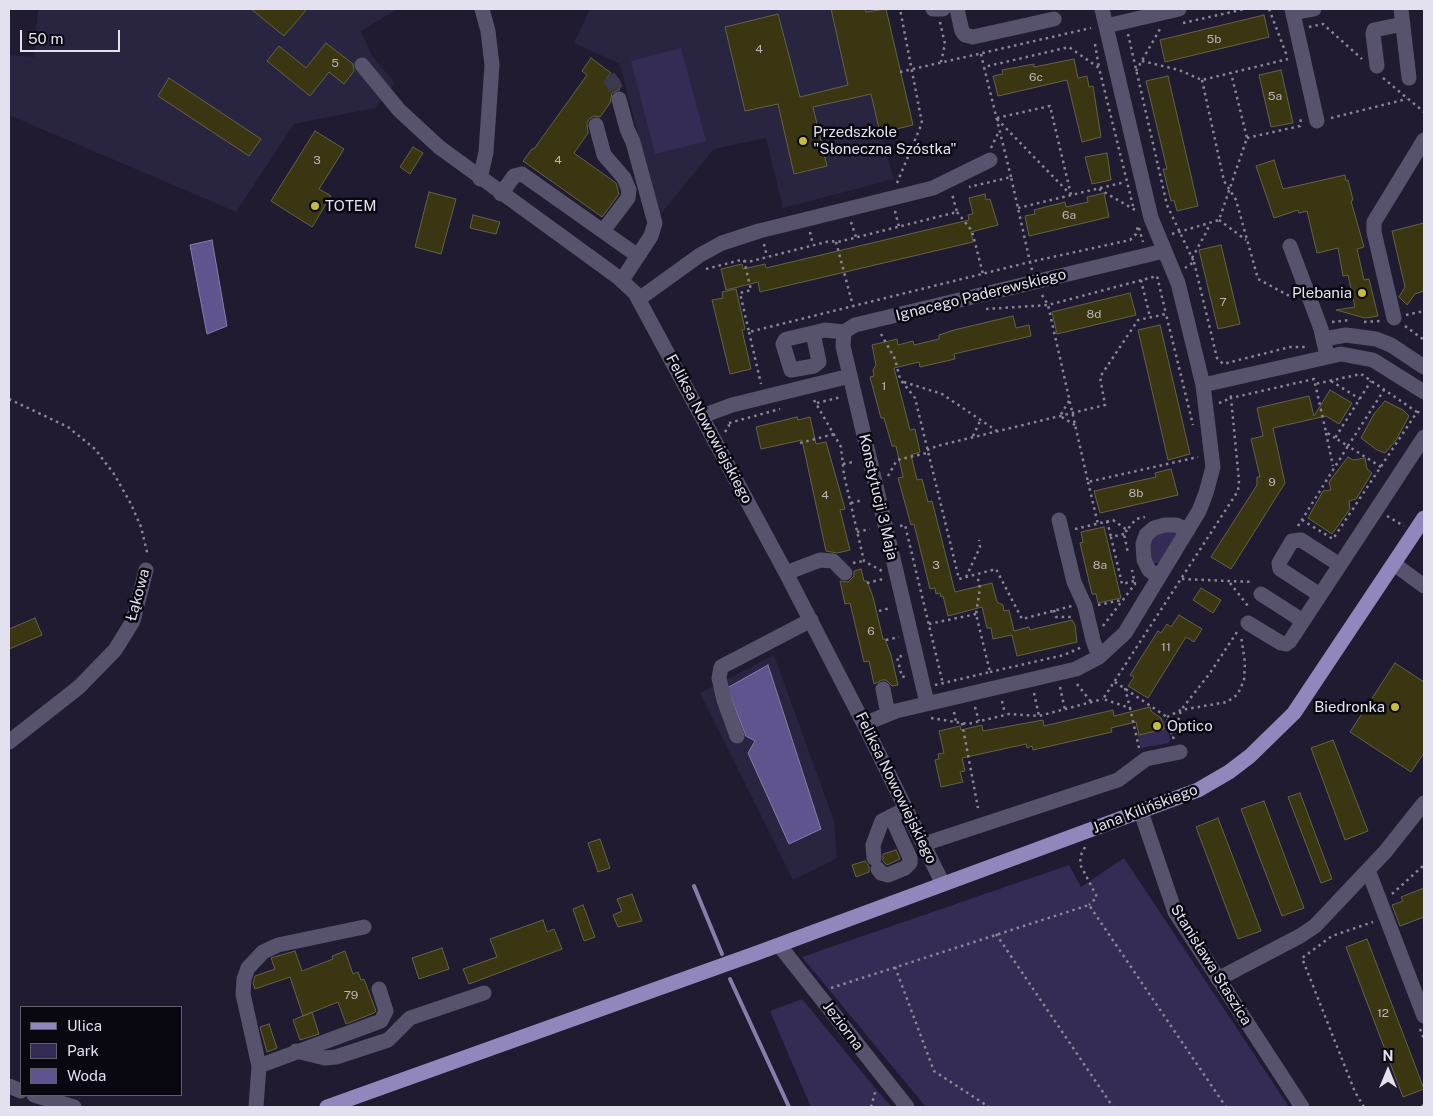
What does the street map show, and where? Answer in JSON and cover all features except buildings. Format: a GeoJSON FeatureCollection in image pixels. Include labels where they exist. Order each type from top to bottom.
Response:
{"type":"FeatureCollection","features":[{"type":"Feature","properties":{"kind":"main road","name":"Jana Kilińskiego"},"geometry":{"type":"LineString","coordinates":[[327,1107],[779,945],[1198,790],[1229,772],[1265,744],[1294,713],[1424,518]]}},
{"type":"Feature","properties":{"kind":"street"},"geometry":{"type":"LineString","coordinates":[[480,179],[486,152],[492,66],[488,31],[482,9]]}},
{"type":"Feature","properties":{"kind":"street"},"geometry":{"type":"LineString","coordinates":[[957,9],[960,26],[969,37],[1049,16]]}},
{"type":"Feature","properties":{"kind":"street"},"geometry":{"type":"LineString","coordinates":[[864,724],[888,714],[927,703],[1076,669],[1099,657],[1125,633],[1188,530],[1206,493],[1212,467],[1204,385],[1174,272],[1165,244],[1151,218],[1102,9]]}},
{"type":"Feature","properties":{"kind":"street"},"geometry":{"type":"LineString","coordinates":[[1106,26],[1126,29],[1179,9]]}},
{"type":"Feature","properties":{"kind":"street"},"geometry":{"type":"LineString","coordinates":[[1314,9],[1292,11],[1317,121]]}},
{"type":"Feature","properties":{"kind":"street"},"geometry":{"type":"LineString","coordinates":[[1401,9],[1409,78]]}},
{"type":"Feature","properties":{"kind":"street"},"geometry":{"type":"LineString","coordinates":[[1377,66],[1374,30],[1403,24]]}},
{"type":"Feature","properties":{"kind":"street","name":"Feliksa Nowowiejskiego"},"geometry":{"type":"LineString","coordinates":[[362,65],[385,95],[414,124],[480,179],[622,280],[639,299],[811,620],[943,884]]}},
{"type":"Feature","properties":{"kind":"street"},"geometry":{"type":"LineString","coordinates":[[619,99],[655,223],[654,232],[622,280]]}},
{"type":"Feature","properties":{"kind":"street"},"geometry":{"type":"LineString","coordinates":[[596,125],[604,155],[626,182],[629,190],[628,198],[603,231]]}},
{"type":"Feature","properties":{"kind":"street"},"geometry":{"type":"LineString","coordinates":[[1394,318],[1374,232],[1374,222],[1424,140]]}},
{"type":"Feature","properties":{"kind":"street"},"geometry":{"type":"LineString","coordinates":[[639,299],[700,255],[722,243],[760,231],[933,188],[990,160]]}},
{"type":"Feature","properties":{"kind":"street"},"geometry":{"type":"LineString","coordinates":[[501,194],[514,176],[522,174],[638,256]]}},
{"type":"Feature","properties":{"kind":"street","name":"Ignacego Paderewskiego"},"geometry":{"type":"LineString","coordinates":[[844,332],[856,326],[1165,244]]}},
{"type":"Feature","properties":{"kind":"street"},"geometry":{"type":"LineString","coordinates":[[1290,246],[1324,339],[1327,356]]}},
{"type":"Feature","properties":{"kind":"street"},"geometry":{"type":"LineString","coordinates":[[702,416],[732,405],[850,376],[842,341],[844,332],[831,330],[813,333]]}},
{"type":"Feature","properties":{"kind":"street"},"geometry":{"type":"LineString","coordinates":[[1324,339],[1346,335],[1376,339],[1391,345],[1424,367]]}},
{"type":"Feature","properties":{"kind":"street"},"geometry":{"type":"LineString","coordinates":[[1204,385],[1327,356],[1349,355],[1373,360],[1424,392]]}},
{"type":"Feature","properties":{"kind":"street","name":"Konstytucji 3 Maja"},"geometry":{"type":"LineString","coordinates":[[850,376],[927,703]]}},
{"type":"Feature","properties":{"kind":"street"},"geometry":{"type":"LineString","coordinates":[[1247,618],[1286,644],[1424,436]]}},
{"type":"Feature","properties":{"kind":"street"},"geometry":{"type":"LineString","coordinates":[[1058,520],[1074,582],[1085,606],[1084,643],[1099,657]]}},
{"type":"Feature","properties":{"kind":"street"},"geometry":{"type":"LineString","coordinates":[[1159,578],[1149,570],[1144,560],[1143,544],[1146,535],[1154,528],[1165,525],[1176,525],[1188,530]]}},
{"type":"Feature","properties":{"kind":"street"},"geometry":{"type":"LineString","coordinates":[[1320,595],[1280,569],[1279,562],[1292,541],[1301,540],[1340,565]]}},
{"type":"Feature","properties":{"kind":"street"},"geometry":{"type":"LineString","coordinates":[[786,573],[808,563],[825,560],[838,564],[846,573]]}},
{"type":"Feature","properties":{"kind":"street"},"geometry":{"type":"LineString","coordinates":[[1394,564],[1424,586]]}},
{"type":"Feature","properties":{"kind":"street","name":"Łąkowa"},"geometry":{"type":"LineString","coordinates":[[9,742],[73,692],[115,650],[133,621],[146,570]]}},
{"type":"Feature","properties":{"kind":"street"},"geometry":{"type":"LineString","coordinates":[[1259,587],[1303,621]]}},
{"type":"Feature","properties":{"kind":"street"},"geometry":{"type":"LineString","coordinates":[[737,736],[724,700],[719,678],[721,667],[811,620]]}},
{"type":"Feature","properties":{"kind":"street"},"geometry":{"type":"LineString","coordinates":[[882,689],[888,714]]}},
{"type":"Feature","properties":{"kind":"street"},"geometry":{"type":"LineString","coordinates":[[924,844],[1118,780],[1146,759],[1177,747]]}},
{"type":"Feature","properties":{"kind":"street"},"geometry":{"type":"LineString","coordinates":[[1218,979],[1300,936],[1315,926],[1368,870],[1424,803]]}},
{"type":"Feature","properties":{"kind":"street"},"geometry":{"type":"LineString","coordinates":[[891,816],[910,858],[910,863],[905,868],[888,875],[881,873],[876,863],[873,846],[881,824],[891,816],[906,809]]}},
{"type":"Feature","properties":{"kind":"street","name":"Stanisława Staszica"},"geometry":{"type":"LineString","coordinates":[[1141,812],[1171,903],[1218,979],[1302,1107]]}},
{"type":"Feature","properties":{"kind":"street"},"geometry":{"type":"LineString","coordinates":[[1368,870],[1421,1020]]}},
{"type":"Feature","properties":{"kind":"street"},"geometry":{"type":"LineString","coordinates":[[256,1107],[259,1066],[244,1002],[244,979],[252,962],[263,952],[278,945],[364,927]]}},
{"type":"Feature","properties":{"kind":"street","name":"Jeziorna"},"geometry":{"type":"LineString","coordinates":[[779,945],[907,1107]]}},
{"type":"Feature","properties":{"kind":"street"},"geometry":{"type":"LineString","coordinates":[[259,1066],[381,1021],[386,1011],[379,989]]}},
{"type":"Feature","properties":{"kind":"street"},"geometry":{"type":"LineString","coordinates":[[296,1051],[326,1058],[336,1057],[388,1040],[410,1018],[484,992]]}},
{"type":"Feature","properties":{"kind":"street"},"geometry":{"type":"LineString","coordinates":[[37,1096],[74,1107]]}},
{"type":"Feature","properties":{"kind":"path"},"geometry":{"type":"LineString","coordinates":[[897,184],[922,122],[900,9]]}},
{"type":"Feature","properties":{"kind":"path"},"geometry":{"type":"LineString","coordinates":[[937,9],[945,44],[941,62]]}},
{"type":"Feature","properties":{"kind":"path"},"geometry":{"type":"LineString","coordinates":[[1178,24],[1245,9]]}},
{"type":"Feature","properties":{"kind":"path"},"geometry":{"type":"LineString","coordinates":[[1142,61],[1179,70],[1202,80],[1288,60],[1269,9]]}},
{"type":"Feature","properties":{"kind":"path"},"geometry":{"type":"LineString","coordinates":[[1152,31],[1169,27]]}},
{"type":"Feature","properties":{"kind":"path"},"geometry":{"type":"LineString","coordinates":[[900,72],[1092,28],[1099,68],[1130,203],[1135,210],[1143,243],[1146,242]]}},
{"type":"Feature","properties":{"kind":"path"},"geometry":{"type":"LineString","coordinates":[[1126,29],[1136,34]]}},
{"type":"Feature","properties":{"kind":"path"},"geometry":{"type":"LineString","coordinates":[[1126,29],[1167,205],[1194,262],[1217,358],[1223,364],[1290,347],[1307,346]]}},
{"type":"Feature","properties":{"kind":"path"},"geometry":{"type":"LineString","coordinates":[[1136,71],[1160,29]]}},
{"type":"Feature","properties":{"kind":"path"},"geometry":{"type":"LineString","coordinates":[[1030,262],[984,67],[1069,48],[1099,68]]}},
{"type":"Feature","properties":{"kind":"path"},"geometry":{"type":"LineString","coordinates":[[1219,220],[1247,138],[1231,73]]}},
{"type":"Feature","properties":{"kind":"path"},"geometry":{"type":"LineString","coordinates":[[1202,80],[1224,181],[1236,200],[1258,279],[1313,308]]}},
{"type":"Feature","properties":{"kind":"path"},"geometry":{"type":"LineString","coordinates":[[1247,138],[1408,99]]}},
{"type":"Feature","properties":{"kind":"path"},"geometry":{"type":"LineString","coordinates":[[996,118],[1050,106],[1071,195]]}},
{"type":"Feature","properties":{"kind":"path"},"geometry":{"type":"LineString","coordinates":[[1300,126],[1301,113]]}},
{"type":"Feature","properties":{"kind":"path"},"geometry":{"type":"LineString","coordinates":[[996,118],[1071,195]]}},
{"type":"Feature","properties":{"kind":"path"},"geometry":{"type":"LineString","coordinates":[[966,188],[1011,177]]}},
{"type":"Feature","properties":{"kind":"path"},"geometry":{"type":"LineString","coordinates":[[1018,208],[1125,182]]}},
{"type":"Feature","properties":{"kind":"path"},"geometry":{"type":"LineString","coordinates":[[1097,188],[1135,210]]}},
{"type":"Feature","properties":{"kind":"path"},"geometry":{"type":"LineString","coordinates":[[956,190],[952,192],[957,212],[972,231],[983,274]]}},
{"type":"Feature","properties":{"kind":"path"},"geometry":{"type":"LineString","coordinates":[[703,270],[744,260],[748,262],[830,241],[836,242],[957,212]]}},
{"type":"Feature","properties":{"kind":"path"},"geometry":{"type":"LineString","coordinates":[[1165,244],[1180,232],[1219,220]]}},
{"type":"Feature","properties":{"kind":"path"},"geometry":{"type":"LineString","coordinates":[[1219,220],[1247,241]]}},
{"type":"Feature","properties":{"kind":"path"},"geometry":{"type":"LineString","coordinates":[[1192,258],[1208,229],[1206,224]]}},
{"type":"Feature","properties":{"kind":"path"},"geometry":{"type":"LineString","coordinates":[[749,332],[1030,262],[1130,240],[1136,234],[1138,226]]}},
{"type":"Feature","properties":{"kind":"path"},"geometry":{"type":"LineString","coordinates":[[836,242],[853,306]]}},
{"type":"Feature","properties":{"kind":"path"},"geometry":{"type":"LineString","coordinates":[[744,260],[751,290],[740,293],[763,390]]}},
{"type":"Feature","properties":{"kind":"path"},"geometry":{"type":"LineString","coordinates":[[1032,305],[1048,304],[1174,272],[1194,262]]}},
{"type":"Feature","properties":{"kind":"path"},"geometry":{"type":"LineString","coordinates":[[1157,276],[1194,430]]}},
{"type":"Feature","properties":{"kind":"path"},"geometry":{"type":"LineString","coordinates":[[1141,280],[1150,318]]}},
{"type":"Feature","properties":{"kind":"path"},"geometry":{"type":"LineString","coordinates":[[1047,300],[1098,524]]}},
{"type":"Feature","properties":{"kind":"path"},"geometry":{"type":"LineString","coordinates":[[1362,322],[1394,318],[1424,311]]}},
{"type":"Feature","properties":{"kind":"path"},"geometry":{"type":"LineString","coordinates":[[885,482],[897,460],[928,452],[937,446],[1105,405],[1100,377],[1138,320],[1166,314]]}},
{"type":"Feature","properties":{"kind":"path"},"geometry":{"type":"LineString","coordinates":[[1394,318],[1424,340]]}},
{"type":"Feature","properties":{"kind":"path"},"geometry":{"type":"LineString","coordinates":[[1327,324],[1339,320],[1353,320]]}},
{"type":"Feature","properties":{"kind":"path"},"geometry":{"type":"LineString","coordinates":[[874,335],[882,333],[885,344],[895,359],[900,379],[914,398],[959,579],[996,569],[1022,619],[1075,605]]}},
{"type":"Feature","properties":{"kind":"path"},"geometry":{"type":"LineString","coordinates":[[1315,384],[1361,374],[1417,412],[1424,413]]}},
{"type":"Feature","properties":{"kind":"path"},"geometry":{"type":"LineString","coordinates":[[961,710],[927,718],[962,723],[979,721],[1005,714],[1039,716],[1103,699],[1238,492],[1239,482],[1232,398],[1314,379],[1334,468]]}},
{"type":"Feature","properties":{"kind":"path"},"geometry":{"type":"LineString","coordinates":[[1331,381],[1360,399]]}},
{"type":"Feature","properties":{"kind":"path"},"geometry":{"type":"LineString","coordinates":[[1335,438],[1371,381]]}},
{"type":"Feature","properties":{"kind":"path"},"geometry":{"type":"LineString","coordinates":[[904,382],[936,391],[997,431]]}},
{"type":"Feature","properties":{"kind":"path"},"geometry":{"type":"LineString","coordinates":[[1295,531],[1384,390]]}},
{"type":"Feature","properties":{"kind":"path"},"geometry":{"type":"LineString","coordinates":[[1060,416],[1070,399]]}},
{"type":"Feature","properties":{"kind":"path","name":"Łąkowa"},"geometry":{"type":"LineString","coordinates":[[9,400],[38,412],[78,433],[104,460],[123,489],[136,515],[148,557],[146,570]]}},
{"type":"Feature","properties":{"kind":"path"},"geometry":{"type":"LineString","coordinates":[[807,402],[816,400],[841,447],[863,560]]}},
{"type":"Feature","properties":{"kind":"path"},"geometry":{"type":"LineString","coordinates":[[728,423],[781,409]]}},
{"type":"Feature","properties":{"kind":"path"},"geometry":{"type":"LineString","coordinates":[[1302,520],[1333,539],[1417,412]]}},
{"type":"Feature","properties":{"kind":"path"},"geometry":{"type":"LineString","coordinates":[[1060,416],[1075,425]]}},
{"type":"Feature","properties":{"kind":"path"},"geometry":{"type":"LineString","coordinates":[[973,437],[981,419]]}},
{"type":"Feature","properties":{"kind":"path"},"geometry":{"type":"LineString","coordinates":[[1326,432],[1381,467]]}},
{"type":"Feature","properties":{"kind":"path"},"geometry":{"type":"LineString","coordinates":[[800,443],[834,434]]}},
{"type":"Feature","properties":{"kind":"path"},"geometry":{"type":"LineString","coordinates":[[1088,482],[1200,456],[1201,463]]}},
{"type":"Feature","properties":{"kind":"path"},"geometry":{"type":"LineString","coordinates":[[843,464],[853,462]]}},
{"type":"Feature","properties":{"kind":"path"},"geometry":{"type":"LineString","coordinates":[[851,503],[863,500]]}},
{"type":"Feature","properties":{"kind":"path"},"geometry":{"type":"LineString","coordinates":[[1376,510],[1414,533]]}},
{"type":"Feature","properties":{"kind":"path"},"geometry":{"type":"LineString","coordinates":[[1111,537],[1124,534],[1136,519],[1154,515]]}},
{"type":"Feature","properties":{"kind":"path"},"geometry":{"type":"LineString","coordinates":[[1074,538],[1072,529],[1113,520],[1127,530]]}},
{"type":"Feature","properties":{"kind":"path"},"geometry":{"type":"LineString","coordinates":[[1107,521],[1122,584],[1134,581]]}},
{"type":"Feature","properties":{"kind":"path"},"geometry":{"type":"LineString","coordinates":[[905,525],[943,684]]}},
{"type":"Feature","properties":{"kind":"path"},"geometry":{"type":"LineString","coordinates":[[857,532],[870,529]]}},
{"type":"Feature","properties":{"kind":"path"},"geometry":{"type":"LineString","coordinates":[[923,688],[1064,655],[1084,643],[1135,584],[1124,534]]}},
{"type":"Feature","properties":{"kind":"path"},"geometry":{"type":"LineString","coordinates":[[966,577],[980,547],[979,540]]}},
{"type":"Feature","properties":{"kind":"path"},"geometry":{"type":"LineString","coordinates":[[976,574],[980,588],[976,614],[990,672]]}},
{"type":"Feature","properties":{"kind":"path"},"geometry":{"type":"LineString","coordinates":[[867,583],[888,578]]}},
{"type":"Feature","properties":{"kind":"path"},"geometry":{"type":"LineString","coordinates":[[1182,579],[1249,583],[1259,587]]}},
{"type":"Feature","properties":{"kind":"path"},"geometry":{"type":"LineString","coordinates":[[1229,582],[1249,605],[1247,618]]}},
{"type":"Feature","properties":{"kind":"path"},"geometry":{"type":"LineString","coordinates":[[879,611],[894,607]]}},
{"type":"Feature","properties":{"kind":"path"},"geometry":{"type":"LineString","coordinates":[[1054,610],[1056,617],[1074,617],[1075,624]]}},
{"type":"Feature","properties":{"kind":"path"},"geometry":{"type":"LineString","coordinates":[[929,624],[976,614]]}},
{"type":"Feature","properties":{"kind":"path"},"geometry":{"type":"LineString","coordinates":[[1167,717],[1181,710],[1219,704],[1238,694],[1244,680],[1245,663],[1238,629],[1214,668],[1181,710],[1172,736]]}},
{"type":"Feature","properties":{"kind":"path"},"geometry":{"type":"LineString","coordinates":[[886,640],[902,637]]}},
{"type":"Feature","properties":{"kind":"path"},"geometry":{"type":"LineString","coordinates":[[898,660],[901,675]]}},
{"type":"Feature","properties":{"kind":"path"},"geometry":{"type":"LineString","coordinates":[[1115,682],[1167,717],[1177,747]]}},
{"type":"Feature","properties":{"kind":"path"},"geometry":{"type":"LineString","coordinates":[[1052,689],[1078,684],[1093,703]]}},
{"type":"Feature","properties":{"kind":"path"},"geometry":{"type":"LineString","coordinates":[[1060,687],[1065,710]]}},
{"type":"Feature","properties":{"kind":"path"},"geometry":{"type":"LineString","coordinates":[[1125,688],[1140,751]]}},
{"type":"Feature","properties":{"kind":"path"},"geometry":{"type":"LineString","coordinates":[[1026,695],[1043,691]]}},
{"type":"Feature","properties":{"kind":"path"},"geometry":{"type":"LineString","coordinates":[[1034,693],[1039,716]]}},
{"type":"Feature","properties":{"kind":"path"},"geometry":{"type":"LineString","coordinates":[[993,703],[1010,699]]}},
{"type":"Feature","properties":{"kind":"path"},"geometry":{"type":"LineString","coordinates":[[1103,699],[1130,708]]}},
{"type":"Feature","properties":{"kind":"path"},"geometry":{"type":"LineString","coordinates":[[1002,701],[1005,714]]}},
{"type":"Feature","properties":{"kind":"path"},"geometry":{"type":"LineString","coordinates":[[968,708],[976,707],[979,721]]}},
{"type":"Feature","properties":{"kind":"path"},"geometry":{"type":"LineString","coordinates":[[954,712],[956,722]]}},
{"type":"Feature","properties":{"kind":"path"},"geometry":{"type":"LineString","coordinates":[[962,723],[978,808]]}},
{"type":"Feature","properties":{"kind":"path"},"geometry":{"type":"LineString","coordinates":[[820,996],[828,989],[1089,905],[1097,897],[1081,866],[1080,857],[1085,847]]}},
{"type":"Feature","properties":{"kind":"path"},"geometry":{"type":"LineString","coordinates":[[1380,901],[1386,899],[1424,865]]}},
{"type":"Feature","properties":{"kind":"path"},"geometry":{"type":"LineString","coordinates":[[1089,905],[1226,1107]]}},
{"type":"Feature","properties":{"kind":"path"},"geometry":{"type":"LineString","coordinates":[[1364,1107],[1355,1092],[1302,958],[1332,936],[1380,920]]}},
{"type":"Feature","properties":{"kind":"path"},"geometry":{"type":"LineString","coordinates":[[996,934],[1113,1107]]}},
{"type":"Feature","properties":{"kind":"path"},"geometry":{"type":"LineString","coordinates":[[895,967],[934,1071],[988,1107]]}},
{"type":"Feature","properties":{"kind":"path"},"geometry":{"type":"LineString","coordinates":[[1421,1020],[1424,1039]]}},
{"type":"Feature","properties":{"kind":"shaded area"},"geometry":{"type":"Polygon","coordinates":[[[38,9],[398,9],[361,31],[372,56],[395,83],[375,108],[294,124],[236,212],[9,115],[9,55],[34,57],[38,9]]]}},
{"type":"Feature","properties":{"kind":"shaded area"},"geometry":{"type":"Polygon","coordinates":[[[590,9],[886,9],[913,125],[880,133],[894,179],[783,208],[766,138],[714,149],[659,216],[620,64],[574,43],[590,9]]]}},
{"type":"Feature","properties":{"kind":"shaded area"},"geometry":{"type":"Polygon","coordinates":[[[774,655],[834,821],[837,858],[793,880],[700,693],[774,655]]]}},
{"type":"Feature","properties":{"kind":"green space"},"geometry":{"type":"Polygon","coordinates":[[[681,48],[706,141],[655,154],[631,61],[681,48]]]}},
{"type":"Feature","properties":{"kind":"green space"},"geometry":{"type":"Polygon","coordinates":[[[1164,528],[1177,533],[1160,563],[1153,563],[1146,550],[1147,542],[1164,528]]]}},
{"type":"Feature","properties":{"kind":"green space"},"geometry":{"type":"Polygon","coordinates":[[[1161,720],[1166,721],[1169,743],[1141,748],[1137,733],[1140,735],[1163,729],[1161,720]]]}},
{"type":"Feature","properties":{"kind":"green space"},"geometry":{"type":"Polygon","coordinates":[[[1124,858],[1289,1107],[926,1107],[802,957],[1069,865],[1081,887],[1124,858]]]}},
{"type":"Feature","properties":{"kind":"green space"},"geometry":{"type":"Polygon","coordinates":[[[802,999],[892,1107],[811,1107],[770,1011],[802,999]]]}},
{"type":"Feature","properties":{"kind":"water"},"geometry":{"type":"Polygon","coordinates":[[[212,240],[227,326],[207,334],[190,245],[212,240]]]}},
{"type":"Feature","properties":{"kind":"water"},"geometry":{"type":"Polygon","coordinates":[[[768,665],[821,829],[789,844],[748,753],[755,741],[746,736],[727,688],[768,665]]]}},
{"type":"Feature","properties":{"kind":"waterway"},"geometry":{"type":"LineString","coordinates":[[694,886],[722,954]]}},
{"type":"Feature","properties":{"kind":"waterway"},"geometry":{"type":"LineString","coordinates":[[730,979],[789,1107]]}},
{"type":"Feature","properties":{"kind":"tunnel"},"geometry":{"type":"LineString","coordinates":[[608,77],[613,83],[619,99]]}},
{"type":"Feature","properties":{"kind":"place","name":"Przedszkole \"Słoneczna Szóstka\""},"geometry":{"type":"Point","coordinates":[803,141]}},
{"type":"Feature","properties":{"kind":"place","name":"TOTEM"},"geometry":{"type":"Point","coordinates":[315,206]}},
{"type":"Feature","properties":{"kind":"place","name":"Plebania"},"geometry":{"type":"Point","coordinates":[1362,293]}},
{"type":"Feature","properties":{"kind":"place","name":"Biedronka"},"geometry":{"type":"Point","coordinates":[1395,707]}},
{"type":"Feature","properties":{"kind":"place","name":"Optico"},"geometry":{"type":"Point","coordinates":[1157,726]}}]}
